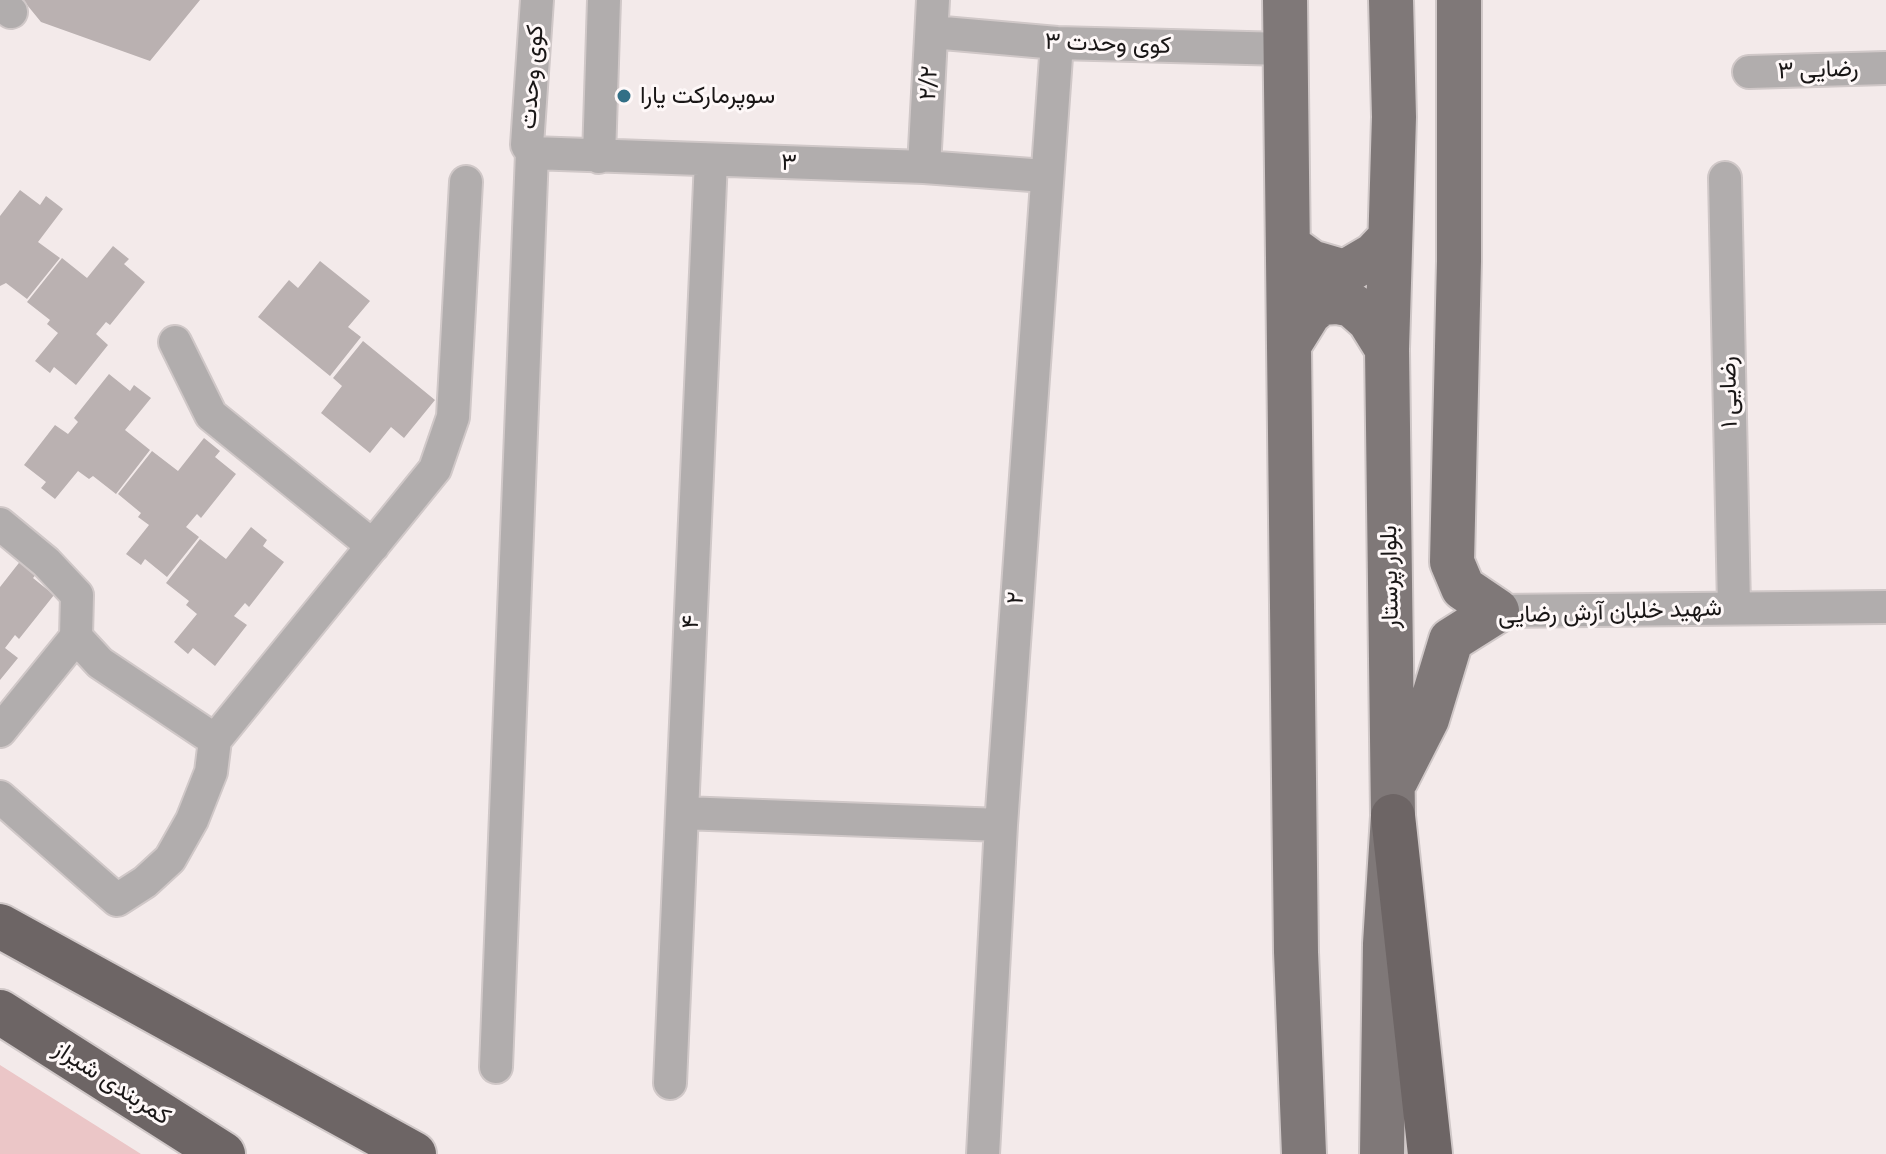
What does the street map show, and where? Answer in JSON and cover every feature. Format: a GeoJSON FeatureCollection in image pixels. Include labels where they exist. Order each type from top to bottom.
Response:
{"type":"FeatureCollection","features":[{"type":"Feature","properties":{"kind":"highway"},"geometry":{"type":"LineString","coordinates":[[1393,801],[1430,1154]]}},
{"type":"Feature","properties":{"kind":"highway"},"geometry":{"type":"LineString","coordinates":[[0,926],[414,1154]]}},
{"type":"Feature","properties":{"kind":"highway","name":"کمربندی شیراز"},"geometry":{"type":"LineString","coordinates":[[0,1012],[223,1154]]}},
{"type":"Feature","properties":{"kind":"main road"},"geometry":{"type":"LineString","coordinates":[[1285,0],[1296,952],[1304,1154]]}},
{"type":"Feature","properties":{"kind":"main road","name":"بلوار پرستار"},"geometry":{"type":"LineString","coordinates":[[1382,1154],[1385,944],[1393,801],[1387,349],[1394,117],[1391,0]]}},
{"type":"Feature","properties":{"kind":"main road"},"geometry":{"type":"LineString","coordinates":[[1459,0],[1459,261],[1452,562],[1463,588],[1497,611]]}},
{"type":"Feature","properties":{"kind":"main road"},"geometry":{"type":"LineString","coordinates":[[1289,246],[1311,262],[1345,272],[1374,255],[1390,238]]}},
{"type":"Feature","properties":{"kind":"main road"},"geometry":{"type":"LineString","coordinates":[[1289,345],[1309,313],[1321,303],[1337,302],[1352,305],[1369,320],[1387,349]]}},
{"type":"Feature","properties":{"kind":"main road","name":"شهید خلبان آرش رضایی"},"geometry":{"type":"LineString","coordinates":[[1393,801],[1427,719],[1451,640],[1497,611]]}},
{"type":"Feature","properties":{"kind":"street","name":"کوی وحدت"},"geometry":{"type":"LineString","coordinates":[[496,1067],[532,153],[527,145],[537,0]]}},
{"type":"Feature","properties":{"kind":"street"},"geometry":{"type":"LineString","coordinates":[[599,157],[604,0]]}},
{"type":"Feature","properties":{"kind":"street","name":"۲/۲"},"geometry":{"type":"LineString","coordinates":[[924,167],[933,0]]}},
{"type":"Feature","properties":{"kind":"street","name":"کوی وحدت ۳"},"geometry":{"type":"LineString","coordinates":[[932,32],[1057,43],[1285,49]]}},
{"type":"Feature","properties":{"kind":"street","name":"۲"},"geometry":{"type":"LineString","coordinates":[[983,1154],[1001,825],[1045,176],[1057,43]]}},
{"type":"Feature","properties":{"kind":"street","name":"رضایی ۳"},"geometry":{"type":"LineString","coordinates":[[1749,72],[1886,68]]}},
{"type":"Feature","properties":{"kind":"street","name":"۳"},"geometry":{"type":"LineString","coordinates":[[532,153],[924,167],[1045,176]]}},
{"type":"Feature","properties":{"kind":"street","name":"۴"},"geometry":{"type":"LineString","coordinates":[[670,1083],[711,160]]}},
{"type":"Feature","properties":{"kind":"street","name":"رضایی ۱"},"geometry":{"type":"LineString","coordinates":[[1725,178],[1734,607]]}},
{"type":"Feature","properties":{"kind":"street"},"geometry":{"type":"LineString","coordinates":[[0,797],[117,900],[145,882],[170,859],[192,820],[211,772],[215,740],[435,469],[453,417],[466,182]]}},
{"type":"Feature","properties":{"kind":"street"},"geometry":{"type":"LineString","coordinates":[[175,342],[211,415],[373,546]]}},
{"type":"Feature","properties":{"kind":"street"},"geometry":{"type":"LineString","coordinates":[[0,524],[46,562],[77,595],[76,637],[0,731]]}},
{"type":"Feature","properties":{"kind":"street","name":"شهید خلبان آرش رضایی"},"geometry":{"type":"LineString","coordinates":[[1497,611],[1886,607]]}},
{"type":"Feature","properties":{"kind":"street"},"geometry":{"type":"LineString","coordinates":[[76,637],[100,663],[215,740]]}},
{"type":"Feature","properties":{"kind":"street"},"geometry":{"type":"LineString","coordinates":[[683,813],[1001,825]]}},
{"type":"Feature","properties":{"kind":"shaded area"},"geometry":{"type":"Polygon","coordinates":[[[0,1065],[141,1154],[0,1154],[0,1065]]]}},
{"type":"Feature","properties":{"kind":"building"},"geometry":{"type":"Polygon","coordinates":[[[23,0],[200,0],[150,61],[41,22],[23,0]]]}},
{"type":"Feature","properties":{"kind":"building"},"geometry":{"type":"Polygon","coordinates":[[[20,190],[40,205],[46,196],[63,209],[38,242],[60,258],[27,299],[6,283],[0,286],[0,216],[20,190]]]}},
{"type":"Feature","properties":{"kind":"building"},"geometry":{"type":"Polygon","coordinates":[[[113,246],[129,259],[124,264],[145,282],[110,325],[106,322],[96,334],[108,345],[76,385],[54,367],[50,373],[35,361],[58,333],[47,324],[50,320],[27,302],[62,258],[87,278],[113,246]]]}},
{"type":"Feature","properties":{"kind":"building"},"geometry":{"type":"Polygon","coordinates":[[[320,261],[370,301],[348,327],[361,337],[330,376],[258,317],[289,280],[298,288],[320,261]]]}},
{"type":"Feature","properties":{"kind":"building"},"geometry":{"type":"Polygon","coordinates":[[[363,341],[435,400],[404,438],[391,427],[370,453],[321,413],[342,386],[333,378],[363,341]]]}},
{"type":"Feature","properties":{"kind":"building"},"geometry":{"type":"Polygon","coordinates":[[[109,374],[130,391],[134,385],[151,398],[125,430],[150,450],[116,494],[93,476],[89,479],[78,471],[55,499],[41,488],[46,482],[24,465],[55,425],[68,434],[78,422],[74,418],[109,374]]]}},
{"type":"Feature","properties":{"kind":"building"},"geometry":{"type":"Polygon","coordinates":[[[204,438],[220,451],[215,457],[236,474],[201,518],[197,514],[186,527],[199,537],[167,577],[145,559],[141,565],[126,554],[149,525],[138,517],[141,513],[118,494],[152,451],[178,471],[204,438]]]}},
{"type":"Feature","properties":{"kind":"building"},"geometry":{"type":"Polygon","coordinates":[[[251,527],[267,540],[263,546],[284,562],[249,607],[245,603],[234,616],[247,625],[215,666],[193,648],[188,654],[174,642],[197,614],[186,605],[189,601],[166,583],[200,539],[226,559],[251,527]]]}},
{"type":"Feature","properties":{"kind":"building"},"geometry":{"type":"Polygon","coordinates":[[[22,559],[38,572],[33,578],[54,595],[19,639],[15,635],[5,648],[18,658],[0,680],[0,587],[22,559]]]}},
{"type":"Feature","properties":{"kind":"place","name":"سوپرمارکت یارا"},"geometry":{"type":"Point","coordinates":[624,96]}}]}
